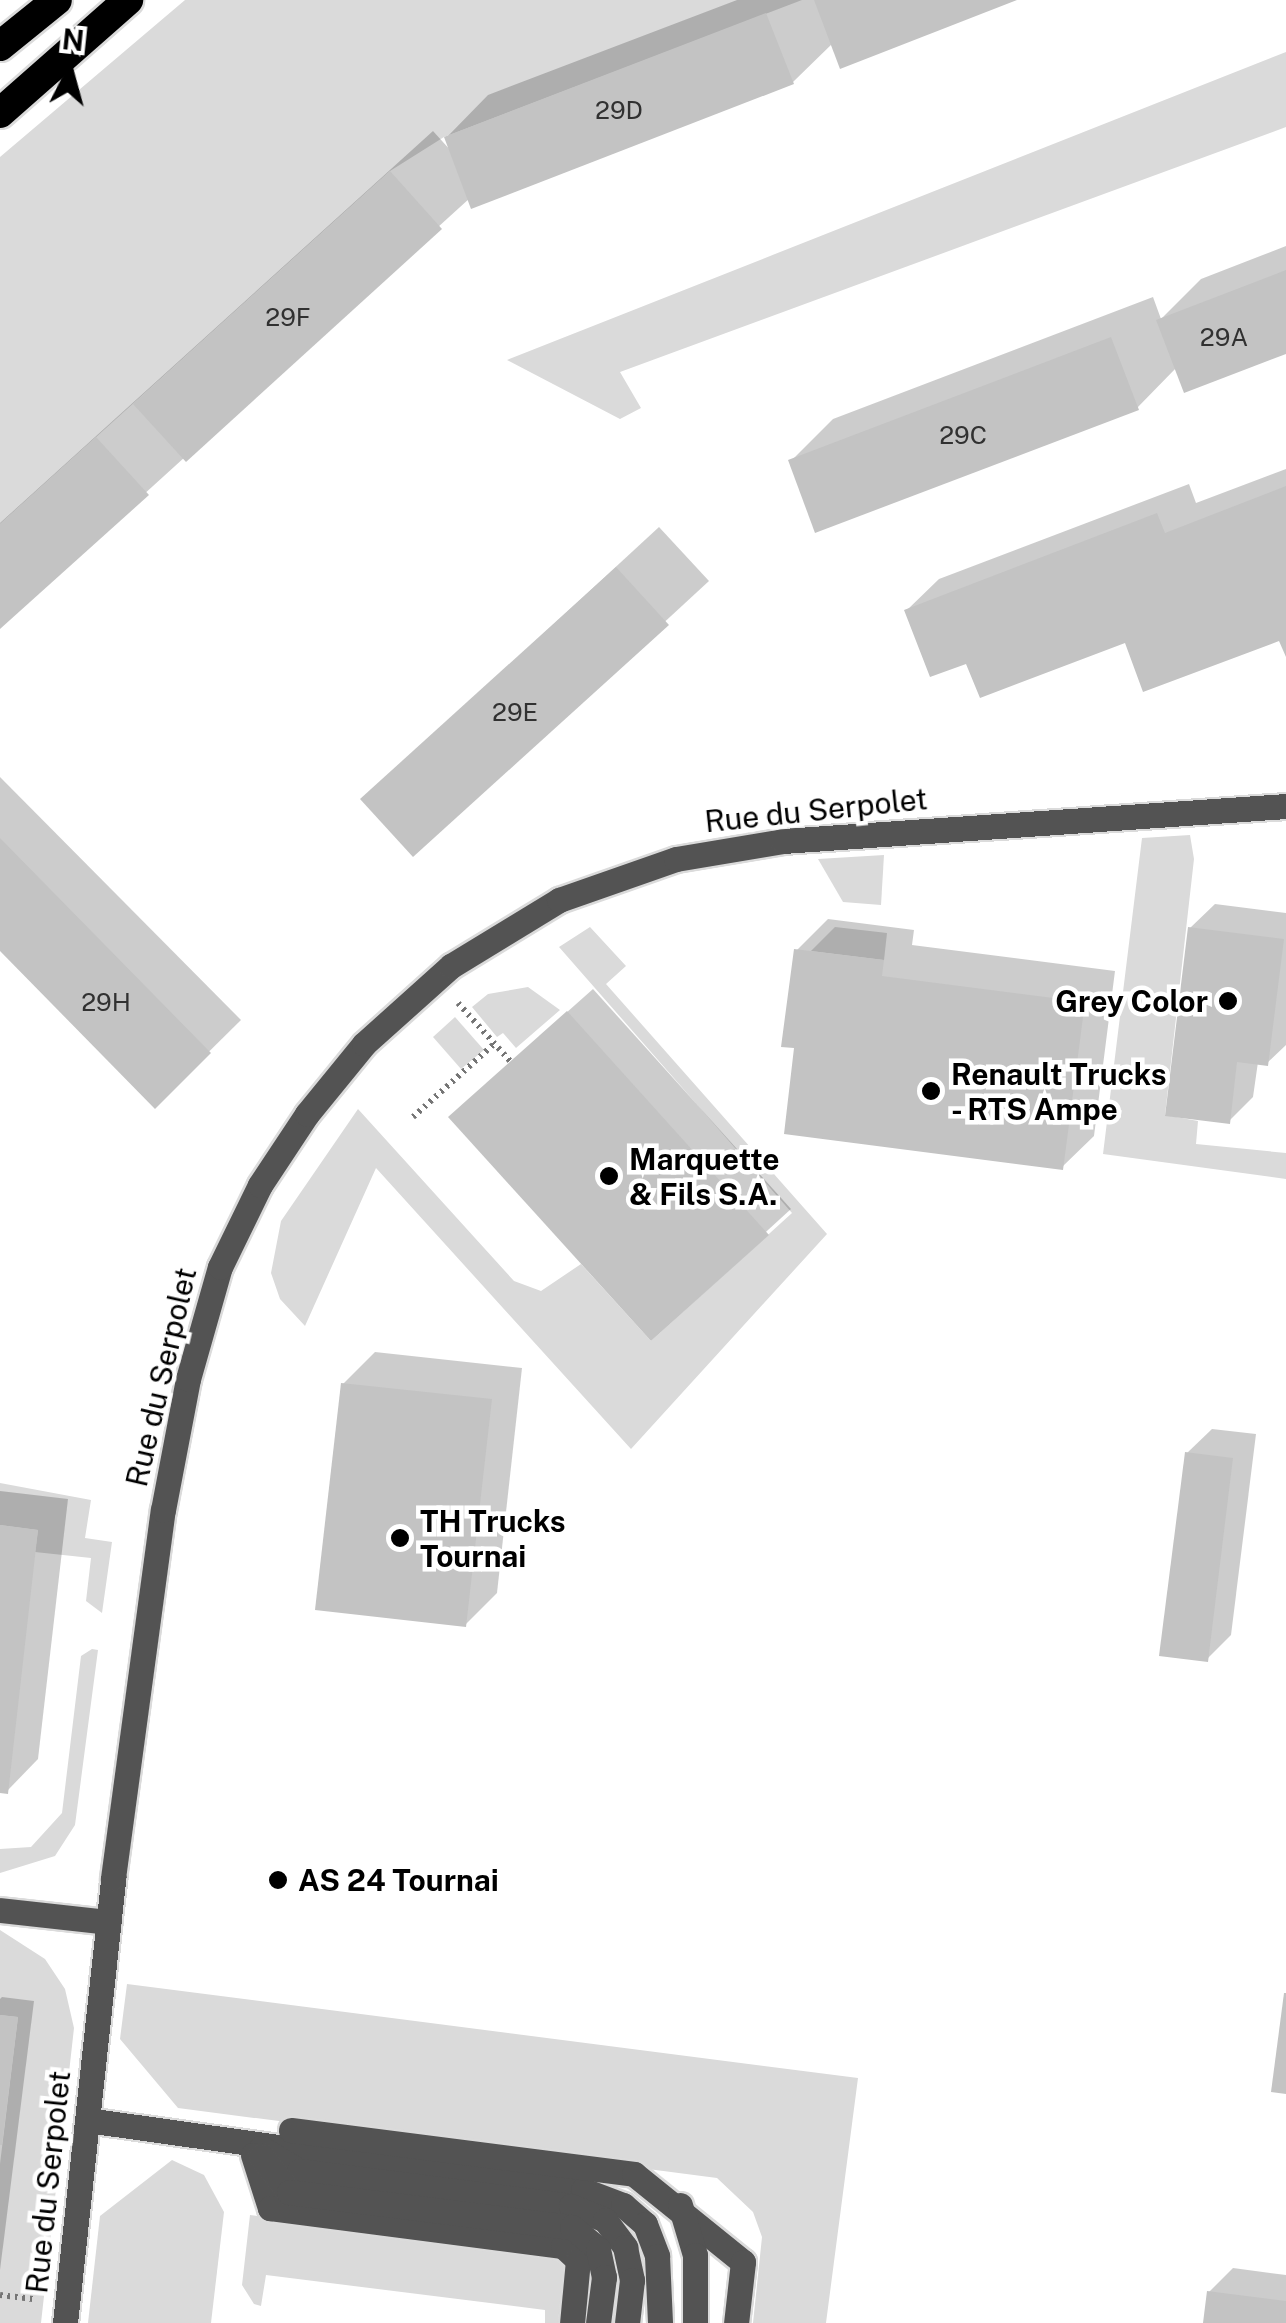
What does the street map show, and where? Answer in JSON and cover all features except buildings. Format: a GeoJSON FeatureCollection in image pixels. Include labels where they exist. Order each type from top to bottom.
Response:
{"type":"FeatureCollection","features":[{"type":"Feature","properties":{"kind":"highway"},"geometry":{"type":"LineString","coordinates":[[0,46],[57,0]]}},
{"type":"Feature","properties":{"kind":"highway"},"geometry":{"type":"LineString","coordinates":[[0,113],[128,0]]}},
{"type":"Feature","properties":{"kind":"street","name":"Rue du Serpolet"},"geometry":{"type":"LineString","coordinates":[[65,2323],[108,1922],[163,1510],[188,1379],[220,1267],[260,1184],[307,1114],[364,1044],[436,979],[559,900],[676,858],[797,840],[1286,806]]}},
{"type":"Feature","properties":{"kind":"street"},"geometry":{"type":"LineString","coordinates":[[0,1910],[108,1922]]}},
{"type":"Feature","properties":{"kind":"street"},"geometry":{"type":"LineString","coordinates":[[87,2120],[583,2190],[623,2204],[645,2224],[657,2256],[660,2323]]}},
{"type":"Feature","properties":{"kind":"street"},"geometry":{"type":"LineString","coordinates":[[248,2140],[280,2128],[634,2174],[680,2205],[743,2262],[736,2323]]}},
{"type":"Feature","properties":{"kind":"street"},"geometry":{"type":"LineString","coordinates":[[248,2140],[270,2208],[563,2246],[578,2260],[572,2323]]}},
{"type":"Feature","properties":{"kind":"street"},"geometry":{"type":"LineString","coordinates":[[248,2140],[289,2192],[572,2228],[598,2249],[604,2277],[598,2323]]}},
{"type":"Feature","properties":{"kind":"street"},"geometry":{"type":"LineString","coordinates":[[248,2140],[299,2171],[571,2206],[605,2220],[629,2264],[626,2323]]}},
{"type":"Feature","properties":{"kind":"street"},"geometry":{"type":"LineString","coordinates":[[680,2205],[694,2255],[696,2323]]}},
{"type":"Feature","properties":{"kind":"path"},"geometry":{"type":"LineString","coordinates":[[436,979],[511,1062]]}},
{"type":"Feature","properties":{"kind":"path"},"geometry":{"type":"LineString","coordinates":[[412,1116],[494,1044]]}},
{"type":"Feature","properties":{"kind":"shaded area"},"geometry":{"type":"Polygon","coordinates":[[[185,0],[802,0],[444,137],[390,171],[0,524],[0,157],[185,0]]]}},
{"type":"Feature","properties":{"kind":"shaded area"},"geometry":{"type":"Polygon","coordinates":[[[1286,52],[1286,127],[620,372],[641,408],[620,419],[507,360],[1286,52]]]}},
{"type":"Feature","properties":{"kind":"shaded area"},"geometry":{"type":"Polygon","coordinates":[[[1190,835],[1194,859],[1165,1115],[1198,1121],[1196,1144],[1286,1153],[1286,1179],[1103,1154],[1142,838],[1190,835]]]}},
{"type":"Feature","properties":{"kind":"shaded area"},"geometry":{"type":"Polygon","coordinates":[[[884,855],[881,905],[843,902],[818,859],[884,855]]]}},
{"type":"Feature","properties":{"kind":"shaded area"},"geometry":{"type":"Polygon","coordinates":[[[590,927],[626,966],[606,984],[827,1234],[631,1449],[376,1168],[305,1326],[280,1299],[271,1273],[281,1221],[358,1109],[514,1281],[541,1291],[581,1264],[651,1341],[792,1213],[559,947],[590,927]]]}},
{"type":"Feature","properties":{"kind":"shaded area"},"geometry":{"type":"Polygon","coordinates":[[[835,927],[887,933],[884,960],[811,951],[835,927]]]}},
{"type":"Feature","properties":{"kind":"shaded area"},"geometry":{"type":"Polygon","coordinates":[[[528,987],[560,1010],[516,1048],[503,1033],[497,1037],[472,1007],[488,994],[528,987]]]}},
{"type":"Feature","properties":{"kind":"shaded area"},"geometry":{"type":"Polygon","coordinates":[[[455,1017],[484,1050],[461,1069],[433,1037],[455,1017]]]}},
{"type":"Feature","properties":{"kind":"shaded area"},"geometry":{"type":"Polygon","coordinates":[[[0,1483],[91,1500],[85,1538],[112,1542],[102,1613],[86,1601],[91,1558],[35,1552],[38,1530],[0,1525],[0,1483]]]}},
{"type":"Feature","properties":{"kind":"shaded area"},"geometry":{"type":"Polygon","coordinates":[[[98,1650],[75,1825],[55,1856],[0,1873],[0,1849],[31,1847],[62,1813],[81,1656],[98,1650]]]}},
{"type":"Feature","properties":{"kind":"shaded area"},"geometry":{"type":"Polygon","coordinates":[[[0,1930],[45,1959],[65,1989],[74,2028],[41,2323],[0,2323],[0,2164],[18,2017],[0,2015],[0,1930]]]}},
{"type":"Feature","properties":{"kind":"shaded area"},"geometry":{"type":"Polygon","coordinates":[[[127,1984],[858,2078],[826,2323],[753,2323],[762,2237],[753,2212],[717,2178],[178,2108],[120,2039],[127,1984]]]}},
{"type":"Feature","properties":{"kind":"shaded area"},"geometry":{"type":"Polygon","coordinates":[[[172,2160],[204,2175],[224,2212],[211,2323],[88,2323],[100,2216],[172,2160]]]}},
{"type":"Feature","properties":{"kind":"shaded area"},"geometry":{"type":"Polygon","coordinates":[[[250,2215],[555,2255],[564,2264],[558,2323],[545,2323],[545,2310],[266,2275],[261,2306],[254,2304],[242,2285],[250,2215]]]}},
{"type":"Feature","properties":{"kind":"place","name":"Grey Color"},"geometry":{"type":"Point","coordinates":[1228,1001]}},
{"type":"Feature","properties":{"kind":"place","name":"Renault Trucks - RTS Ampe"},"geometry":{"type":"Point","coordinates":[931,1091]}},
{"type":"Feature","properties":{"kind":"place","name":"Marquette & Fils S.A."},"geometry":{"type":"Point","coordinates":[609,1176]}},
{"type":"Feature","properties":{"kind":"place","name":"TH Trucks Tournai"},"geometry":{"type":"Point","coordinates":[400,1538]}},
{"type":"Feature","properties":{"kind":"place","name":"AS 24 Tournai"},"geometry":{"type":"Point","coordinates":[278,1880]}}]}
